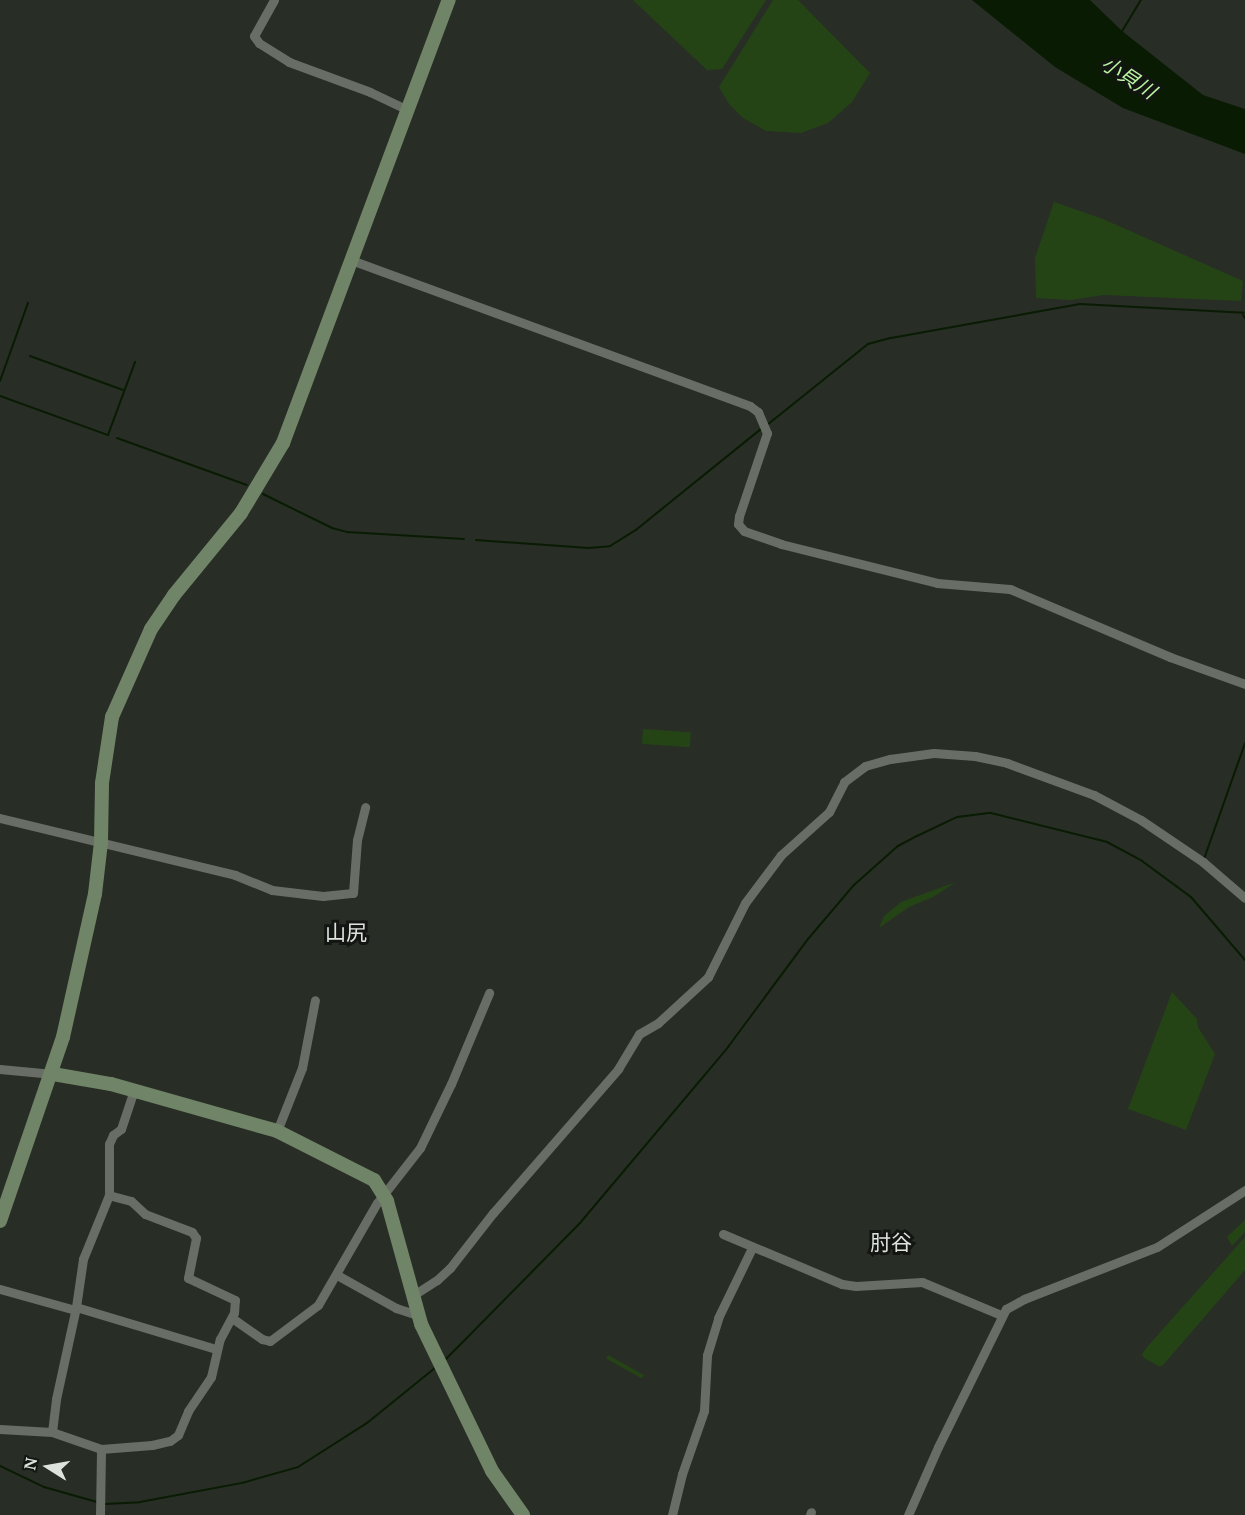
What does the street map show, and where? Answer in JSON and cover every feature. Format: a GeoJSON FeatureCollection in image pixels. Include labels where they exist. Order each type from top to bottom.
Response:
{"type":"FeatureCollection","features":[{"type":"Feature","properties":{"kind":"street"},"geometry":{"type":"LineString","coordinates":[[274,0],[254,36],[264,47],[289,62],[370,92],[408,110]]}},
{"type":"Feature","properties":{"kind":"street"},"geometry":{"type":"LineString","coordinates":[[0,1221],[53,1074],[95,894],[106,745],[112,717],[151,629],[174,595],[241,513],[273,462],[292,420],[449,0]]}},
{"type":"Feature","properties":{"kind":"street"},"geometry":{"type":"LineString","coordinates":[[351,260],[750,406],[758,412],[767,434],[739,516],[738,524],[744,531],[781,544],[936,583],[1010,590],[1170,657],[1245,684]]}},
{"type":"Feature","properties":{"kind":"street"},"geometry":{"type":"LineString","coordinates":[[412,1296],[437,1280],[450,1268],[493,1213],[618,1069],[639,1034],[658,1023],[708,977],[745,903],[781,855],[829,812],[844,782],[865,766],[890,759],[934,753],[975,756],[1007,763],[1094,795],[1141,820],[1203,862],[1245,898]]}},
{"type":"Feature","properties":{"kind":"street"},"geometry":{"type":"LineString","coordinates":[[0,818],[235,875],[260,886],[288,893],[323,896],[353,892],[357,840],[365,807]]}},
{"type":"Feature","properties":{"kind":"street"},"geometry":{"type":"LineString","coordinates":[[232,1318],[262,1339],[270,1341],[315,1308],[384,1194],[420,1148],[452,1084],[489,993]]}},
{"type":"Feature","properties":{"kind":"street"},"geometry":{"type":"LineString","coordinates":[[277,1131],[302,1068],[315,1000]]}},
{"type":"Feature","properties":{"kind":"street"},"geometry":{"type":"LineString","coordinates":[[0,1069],[86,1078],[277,1131],[370,1177],[384,1194],[418,1315],[492,1471],[523,1515]]}},
{"type":"Feature","properties":{"kind":"street"},"geometry":{"type":"LineString","coordinates":[[52,1432],[56,1399],[76,1309],[83,1259],[109,1195],[109,1144],[113,1135],[121,1129],[134,1090]]}},
{"type":"Feature","properties":{"kind":"street"},"geometry":{"type":"LineString","coordinates":[[908,1515],[1001,1315],[1024,1299],[1157,1247],[1245,1190]]}},
{"type":"Feature","properties":{"kind":"street"},"geometry":{"type":"LineString","coordinates":[[0,1429],[52,1432],[101,1449],[152,1445],[178,1435],[188,1411],[211,1377],[216,1349],[237,1303],[232,1297],[188,1278],[195,1234],[145,1214],[131,1201],[109,1195]]}},
{"type":"Feature","properties":{"kind":"street"},"geometry":{"type":"LineString","coordinates":[[723,1234],[842,1284],[856,1286],[913,1281],[930,1284],[1001,1315]]}},
{"type":"Feature","properties":{"kind":"street"},"geometry":{"type":"LineString","coordinates":[[672,1515],[685,1464],[704,1412],[707,1355],[718,1318],[752,1248]]}},
{"type":"Feature","properties":{"kind":"street"},"geometry":{"type":"LineString","coordinates":[[337,1275],[396,1308],[418,1315]]}},
{"type":"Feature","properties":{"kind":"street"},"geometry":{"type":"LineString","coordinates":[[0,1289],[216,1349]]}},
{"type":"Feature","properties":{"kind":"street"},"geometry":{"type":"LineString","coordinates":[[100,1515],[101,1449]]}},
{"type":"Feature","properties":{"kind":"green space"},"geometry":{"type":"Polygon","coordinates":[[[633,0],[766,0],[722,69],[707,70],[633,0]]]}},
{"type":"Feature","properties":{"kind":"green space"},"geometry":{"type":"Polygon","coordinates":[[[773,0],[798,0],[870,73],[852,102],[828,123],[801,133],[766,131],[743,118],[729,104],[719,87],[773,0]]]}},
{"type":"Feature","properties":{"kind":"green space"},"geometry":{"type":"Polygon","coordinates":[[[1054,202],[1103,219],[1243,281],[1241,301],[1104,295],[1071,300],[1036,298],[1035,258],[1054,202]]]}},
{"type":"Feature","properties":{"kind":"green space"},"geometry":{"type":"Polygon","coordinates":[[[643,729],[691,732],[690,747],[642,744],[643,729]]]}},
{"type":"Feature","properties":{"kind":"green space"},"geometry":{"type":"Polygon","coordinates":[[[956,882],[933,897],[909,907],[879,928],[884,916],[901,902],[956,882]]]}},
{"type":"Feature","properties":{"kind":"green space"},"geometry":{"type":"Polygon","coordinates":[[[1172,992],[1197,1019],[1198,1027],[1215,1054],[1186,1130],[1128,1109],[1172,992]]]}},
{"type":"Feature","properties":{"kind":"green space"},"geometry":{"type":"Polygon","coordinates":[[[1245,1220],[1245,1232],[1232,1246],[1227,1237],[1245,1220]]]}},
{"type":"Feature","properties":{"kind":"green space"},"geometry":{"type":"Polygon","coordinates":[[[1245,1237],[1245,1270],[1164,1364],[1160,1367],[1144,1358],[1142,1354],[1147,1347],[1245,1237]]]}},
{"type":"Feature","properties":{"kind":"green space"},"geometry":{"type":"Polygon","coordinates":[[[608,1355],[644,1375],[642,1378],[606,1358],[608,1355]]]}},
{"type":"Feature","properties":{"kind":"water","name":"小貝川"},"geometry":{"type":"Polygon","coordinates":[[[972,0],[1090,0],[1122,31],[1203,95],[1245,109],[1245,154],[1123,108],[1055,67],[972,0]]]}},
{"type":"Feature","properties":{"kind":"waterway"},"geometry":{"type":"LineString","coordinates":[[1121,33],[1141,0]]}},
{"type":"Feature","properties":{"kind":"waterway"},"geometry":{"type":"LineString","coordinates":[[0,381],[28,303]]}},
{"type":"Feature","properties":{"kind":"waterway"},"geometry":{"type":"LineString","coordinates":[[767,425],[868,344],[891,338],[1080,304],[1244,313]]}},
{"type":"Feature","properties":{"kind":"waterway"},"geometry":{"type":"LineString","coordinates":[[30,356],[123,390]]}},
{"type":"Feature","properties":{"kind":"waterway"},"geometry":{"type":"LineString","coordinates":[[0,396],[108,435],[135,362]]}},
{"type":"Feature","properties":{"kind":"waterway"},"geometry":{"type":"LineString","coordinates":[[476,540],[589,548],[610,546],[637,529],[762,428]]}},
{"type":"Feature","properties":{"kind":"waterway"},"geometry":{"type":"LineString","coordinates":[[117,438],[247,485]]}},
{"type":"Feature","properties":{"kind":"waterway"},"geometry":{"type":"LineString","coordinates":[[263,494],[332,528],[347,532],[464,539]]}},
{"type":"Feature","properties":{"kind":"waterway"},"geometry":{"type":"LineString","coordinates":[[1204,859],[1245,743]]}},
{"type":"Feature","properties":{"kind":"waterway"},"geometry":{"type":"LineString","coordinates":[[445,1360],[580,1223],[728,1047],[808,939],[854,885],[898,846],[917,836],[957,817],[991,813],[1107,842],[1142,861],[1191,897],[1245,960]]}},
{"type":"Feature","properties":{"kind":"waterway"},"geometry":{"type":"LineString","coordinates":[[105,1504],[140,1502],[242,1483],[298,1467],[367,1423],[435,1368]]}},
{"type":"Feature","properties":{"kind":"waterway"},"geometry":{"type":"LineString","coordinates":[[0,1466],[44,1487],[97,1502]]}},
{"type":"Feature","properties":{"kind":"district","name":"山尻"},"geometry":{"type":"Point","coordinates":[346,932]}},
{"type":"Feature","properties":{"kind":"district","name":"肘谷"},"geometry":{"type":"Point","coordinates":[891,1242]}}]}
